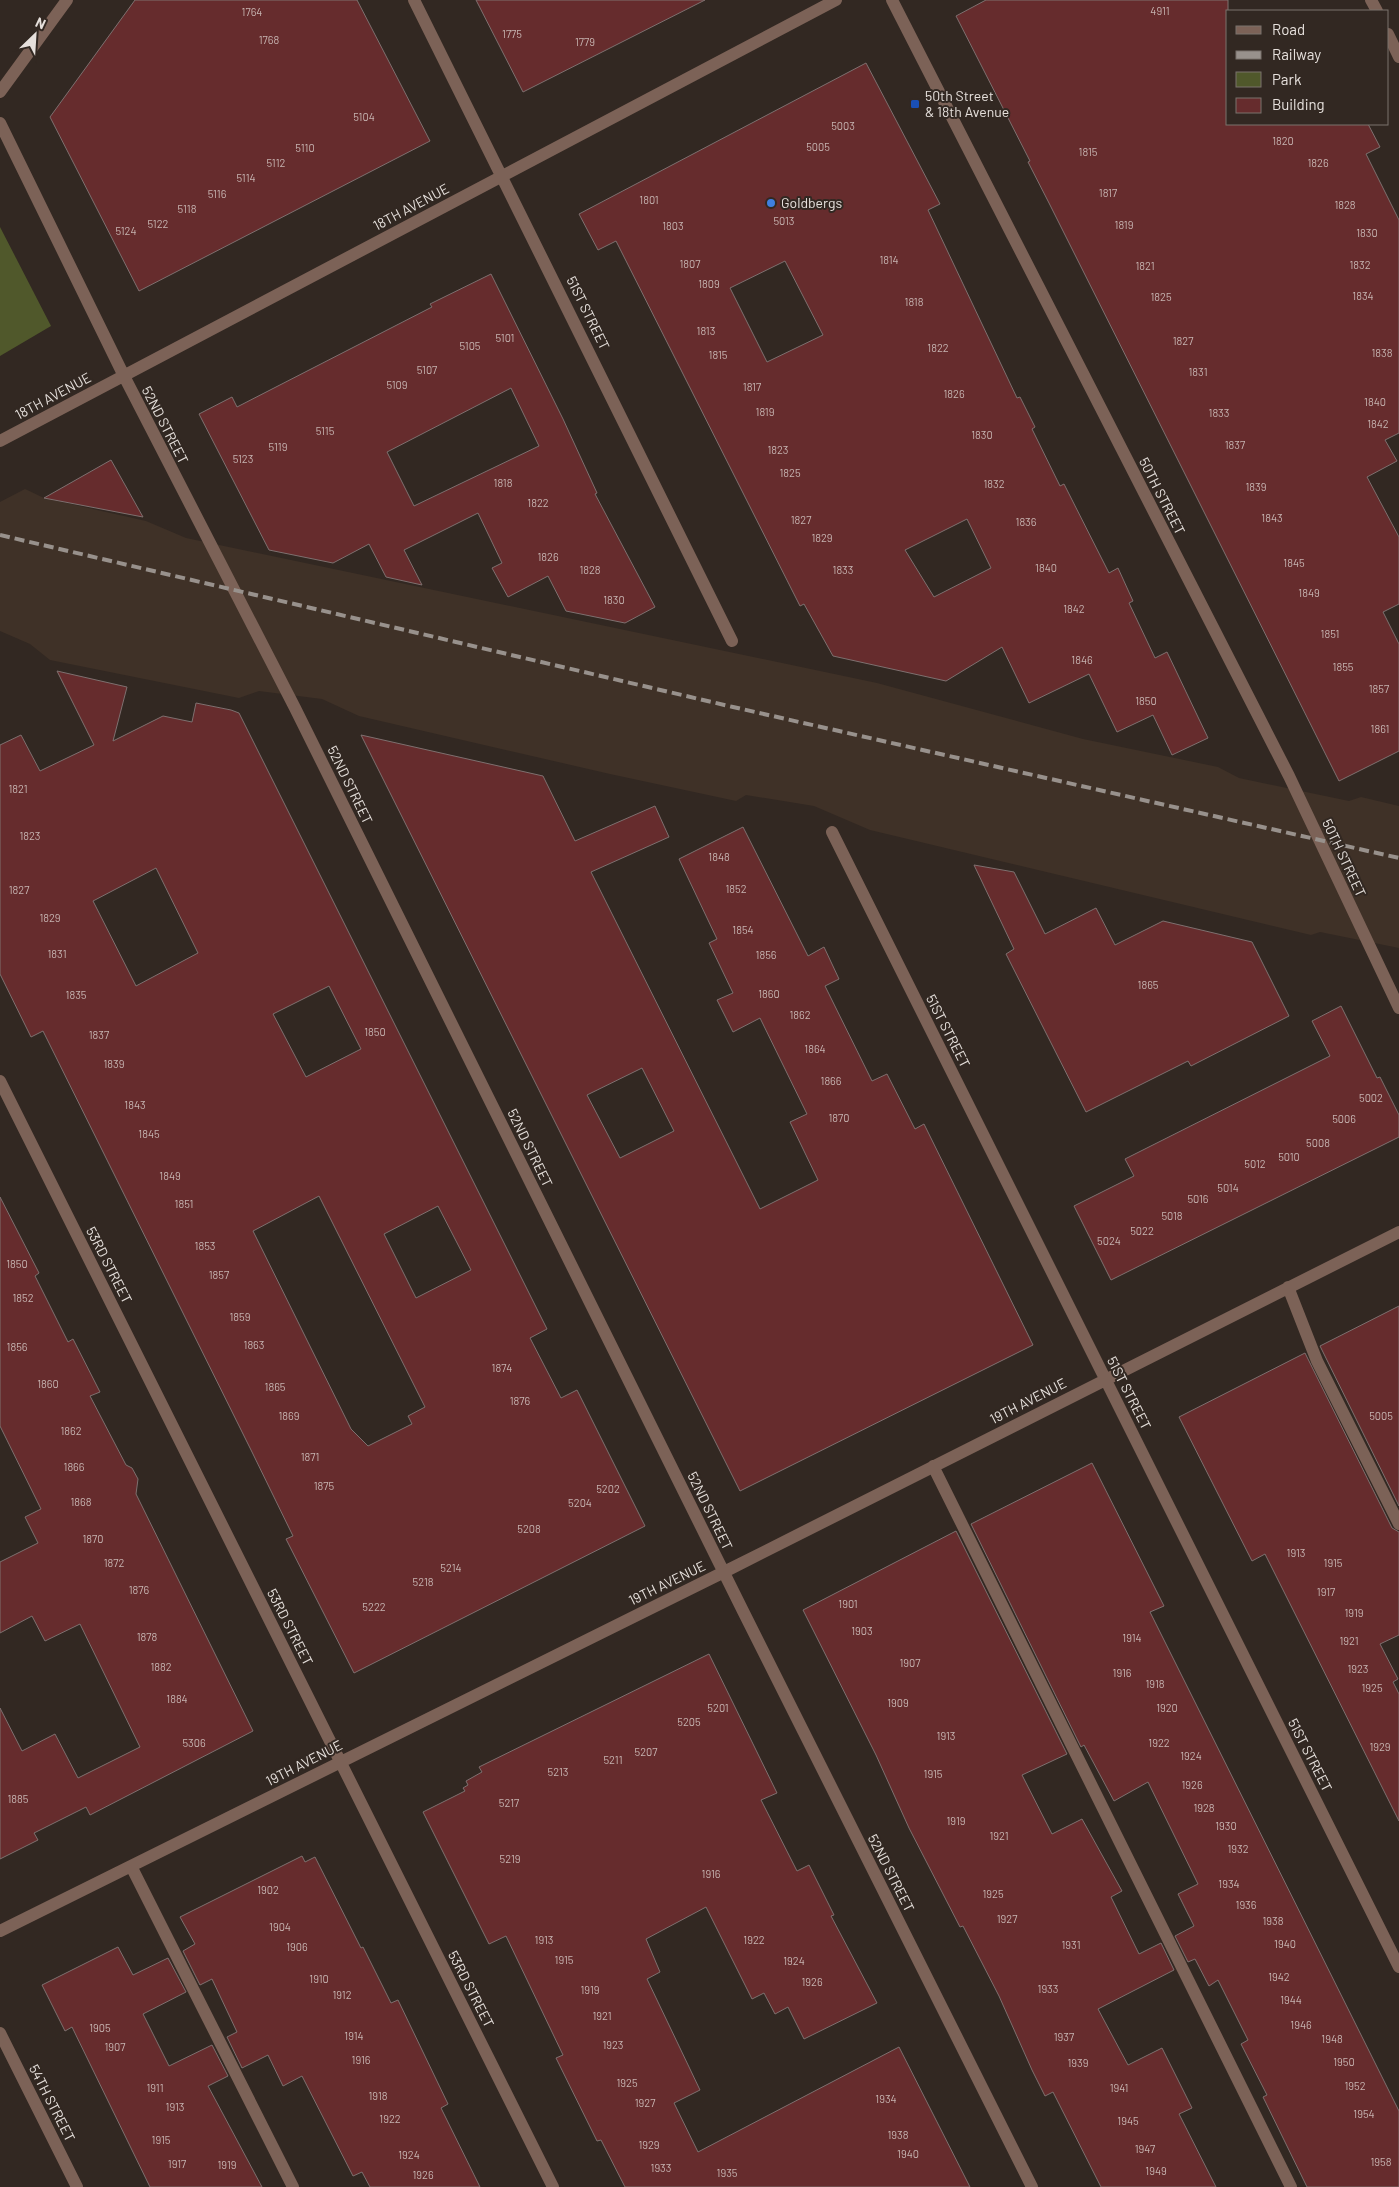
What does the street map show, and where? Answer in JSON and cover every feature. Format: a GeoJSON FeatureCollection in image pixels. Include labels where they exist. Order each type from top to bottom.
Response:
{"type":"FeatureCollection","features":[{"type":"Feature","properties":{"kind":"street"},"geometry":{"type":"LineString","coordinates":[[0,92],[67,0]]}},
{"type":"Feature","properties":{"kind":"street","name":"51ST STREET"},"geometry":{"type":"LineString","coordinates":[[414,0],[503,176],[732,641]]}},
{"type":"Feature","properties":{"kind":"street","name":"18TH AVENUE"},"geometry":{"type":"LineString","coordinates":[[0,441],[836,0]]}},
{"type":"Feature","properties":{"kind":"street","name":"50TH STREET"},"geometry":{"type":"LineString","coordinates":[[892,0],[1289,776],[1399,1008]]}},
{"type":"Feature","properties":{"kind":"street"},"geometry":{"type":"LineString","coordinates":[[1389,36],[1399,56]]}},
{"type":"Feature","properties":{"kind":"street","name":"52ND STREET"},"geometry":{"type":"LineString","coordinates":[[0,123],[124,376],[295,708],[1032,2187]]}},
{"type":"Feature","properties":{"kind":"street","name":"51ST STREET"},"geometry":{"type":"LineString","coordinates":[[832,832],[1399,1967]]}},
{"type":"Feature","properties":{"kind":"street","name":"53RD STREET"},"geometry":{"type":"LineString","coordinates":[[0,1081],[553,2187]]}},
{"type":"Feature","properties":{"kind":"street","name":"19TH AVENUE"},"geometry":{"type":"LineString","coordinates":[[0,1932],[340,1761],[724,1572],[1399,1232]]}},
{"type":"Feature","properties":{"kind":"street"},"geometry":{"type":"LineString","coordinates":[[1288,1287],[1317,1361],[1399,1524]]}},
{"type":"Feature","properties":{"kind":"street"},"geometry":{"type":"LineString","coordinates":[[933,1466],[1291,2187]]}},
{"type":"Feature","properties":{"kind":"street"},"geometry":{"type":"LineString","coordinates":[[131,1866],[294,2187]]}},
{"type":"Feature","properties":{"kind":"street","name":"54TH STREET"},"geometry":{"type":"LineString","coordinates":[[0,2033],[77,2187]]}},
{"type":"Feature","properties":{"kind":"shaded area"},"geometry":{"type":"Polygon","coordinates":[[[25,489],[44,498],[146,521],[186,538],[877,683],[1083,739],[1218,767],[1239,778],[1349,801],[1361,797],[1399,806],[1399,948],[1320,932],[1311,935],[870,830],[814,806],[746,795],[736,801],[359,716],[322,699],[259,691],[239,698],[50,660],[30,644],[0,631],[0,502],[25,489]]]}},
{"type":"Feature","properties":{"kind":"green space"},"geometry":{"type":"Polygon","coordinates":[[[0,227],[51,326],[0,356],[0,227]]]}},
{"type":"Feature","properties":{"kind":"building"},"geometry":{"type":"Polygon","coordinates":[[[135,0],[357,0],[430,141],[139,291],[50,117],[135,0]]]}},
{"type":"Feature","properties":{"kind":"building"},"geometry":{"type":"Polygon","coordinates":[[[476,0],[705,0],[523,92],[476,0]]]}},
{"type":"Feature","properties":{"kind":"building"},"geometry":{"type":"Polygon","coordinates":[[[986,0],[1228,0],[1228,10],[1226,10],[1226,125],[1369,125],[1380,147],[1366,154],[1399,220],[1399,433],[1385,440],[1397,461],[1367,477],[1399,537],[1399,604],[1383,612],[1399,644],[1399,751],[1339,781],[956,16],[986,0]]]}},
{"type":"Feature","properties":{"kind":"building"},"geometry":{"type":"Polygon","coordinates":[[[866,63],[940,204],[928,210],[1017,398],[1020,397],[1035,427],[1032,429],[1060,486],[1064,484],[1109,573],[1118,568],[1133,601],[1129,603],[1155,658],[1167,652],[1208,738],[1172,755],[1153,715],[1117,732],[1089,674],[1029,703],[1002,647],[946,681],[833,656],[804,604],[800,606],[616,241],[598,250],[579,214],[866,63]],[[785,261],[730,288],[767,362],[823,335],[785,261]],[[967,519],[905,550],[934,597],[991,568],[967,519]]]}},
{"type":"Feature","properties":{"kind":"building"},"geometry":{"type":"Polygon","coordinates":[[[491,274],[563,419],[597,493],[595,494],[655,607],[625,623],[566,611],[548,576],[508,597],[492,568],[502,563],[478,513],[404,550],[422,585],[386,577],[369,544],[333,563],[269,550],[199,414],[232,397],[237,407],[432,307],[430,304],[491,274]],[[511,388],[387,452],[414,506],[539,446],[511,388]]]}},
{"type":"Feature","properties":{"kind":"building"},"geometry":{"type":"Polygon","coordinates":[[[111,460],[143,517],[44,498],[111,460]]]}},
{"type":"Feature","properties":{"kind":"building"},"geometry":{"type":"Polygon","coordinates":[[[57,671],[127,687],[113,741],[163,716],[192,722],[196,703],[239,713],[547,1329],[530,1338],[561,1398],[577,1390],[645,1526],[354,1673],[286,1539],[293,1536],[43,1031],[31,1037],[0,974],[0,745],[21,735],[40,771],[94,745],[57,671]],[[156,868],[93,901],[136,986],[198,953],[156,868]],[[329,986],[273,1014],[306,1077],[361,1049],[329,986]],[[319,1196],[253,1231],[351,1429],[368,1446],[412,1424],[408,1416],[425,1407],[319,1196]],[[438,1206],[384,1234],[416,1298],[471,1270],[438,1206]]]}},
{"type":"Feature","properties":{"kind":"building"},"geometry":{"type":"Polygon","coordinates":[[[361,735],[543,776],[575,841],[655,806],[669,837],[591,872],[760,1209],[818,1180],[790,1122],[807,1114],[760,1018],[733,1032],[717,1000],[733,993],[709,943],[717,939],[679,859],[743,827],[808,956],[824,947],[839,979],[825,986],[872,1081],[887,1074],[915,1129],[924,1124],[1033,1345],[740,1491],[361,735]],[[642,1068],[587,1095],[620,1158],[674,1131],[642,1068]]]}},
{"type":"Feature","properties":{"kind":"building"},"geometry":{"type":"Polygon","coordinates":[[[974,865],[1014,872],[1045,934],[1096,908],[1115,945],[1163,921],[1252,942],[1289,1016],[1191,1066],[1188,1061],[1086,1112],[1006,954],[1014,949],[974,865]]]}},
{"type":"Feature","properties":{"kind":"building"},"geometry":{"type":"Polygon","coordinates":[[[1341,1006],[1377,1078],[1380,1077],[1399,1115],[1399,1137],[1111,1280],[1074,1206],[1134,1176],[1125,1159],[1330,1056],[1312,1021],[1341,1006]]]}},
{"type":"Feature","properties":{"kind":"building"},"geometry":{"type":"Polygon","coordinates":[[[0,1197],[39,1273],[35,1276],[68,1342],[73,1339],[100,1392],[90,1396],[126,1465],[132,1468],[138,1479],[136,1494],[253,1731],[90,1815],[86,1807],[34,1833],[38,1840],[0,1859],[0,1708],[22,1751],[55,1734],[78,1778],[140,1747],[80,1624],[45,1641],[32,1616],[0,1633],[0,1562],[38,1543],[25,1517],[41,1509],[0,1426],[0,1197]]]}},
{"type":"Feature","properties":{"kind":"building"},"geometry":{"type":"Polygon","coordinates":[[[1399,1306],[1399,1506],[1320,1346],[1399,1306]]]}},
{"type":"Feature","properties":{"kind":"building"},"geometry":{"type":"Polygon","coordinates":[[[1305,1353],[1392,1528],[1399,1532],[1399,1635],[1380,1644],[1398,1679],[1393,1682],[1399,1694],[1399,1821],[1265,1554],[1252,1561],[1179,1417],[1305,1353]]]}},
{"type":"Feature","properties":{"kind":"building"},"geometry":{"type":"Polygon","coordinates":[[[1092,1463],[1164,1606],[1150,1612],[1399,2111],[1399,2187],[1307,2187],[1263,2097],[1267,2095],[1241,2044],[1248,2040],[1218,1980],[1209,1986],[1195,1959],[1188,1962],[1175,1936],[1194,1926],[1178,1894],[1198,1884],[1148,1782],[1114,1801],[1084,1745],[1081,1747],[971,1524],[1092,1463]]]}},
{"type":"Feature","properties":{"kind":"building"},"geometry":{"type":"Polygon","coordinates":[[[956,1531],[1067,1754],[1022,1775],[1052,1834],[1082,1819],[1122,1891],[1111,1897],[1139,1954],[1161,1943],[1174,1970],[1098,2009],[1128,2065],[1162,2048],[1192,2108],[1179,2114],[1216,2187],[1101,2187],[1053,2092],[1045,2096],[999,1996],[963,1926],[960,1927],[909,1828],[876,1755],[803,1610],[956,1531]]]}},
{"type":"Feature","properties":{"kind":"building"},"geometry":{"type":"Polygon","coordinates":[[[709,1654],[777,1793],[761,1800],[797,1871],[809,1865],[834,1915],[831,1916],[877,2003],[804,2039],[788,2007],[775,2014],[764,1993],[752,1999],[706,1907],[646,1939],[660,1972],[647,1979],[700,2090],[674,2103],[698,2152],[899,2047],[970,2187],[625,2187],[601,2140],[597,2141],[556,2058],[563,2055],[506,1936],[489,1944],[423,1812],[465,1791],[463,1788],[468,1785],[466,1781],[482,1772],[479,1767],[709,1654]]]}},
{"type":"Feature","properties":{"kind":"building"},"geometry":{"type":"Polygon","coordinates":[[[302,1856],[305,1862],[315,1857],[391,2003],[398,2000],[448,2104],[441,2108],[480,2187],[370,2187],[362,2172],[353,2176],[302,2076],[283,2086],[268,2055],[242,2068],[227,2037],[237,2032],[212,1979],[200,1985],[183,1951],[195,1944],[180,1917],[302,1856]]]}},
{"type":"Feature","properties":{"kind":"building"},"geometry":{"type":"Polygon","coordinates":[[[118,1947],[133,1975],[168,1958],[186,1992],[143,2014],[169,2066],[212,2045],[228,2076],[208,2086],[262,2187],[150,2187],[72,2027],[65,2031],[42,1985],[118,1947]]]}},
{"type":"Feature","properties":{"kind":"railway"},"geometry":{"type":"LineString","coordinates":[[0,535],[733,707],[1399,858]]}},
{"type":"Feature","properties":{"kind":"place","name":"50th Street & 18th Avenue"},"geometry":{"type":"Point","coordinates":[915,104]}},
{"type":"Feature","properties":{"kind":"place","name":"Goldbergs"},"geometry":{"type":"Point","coordinates":[771,203]}}]}
